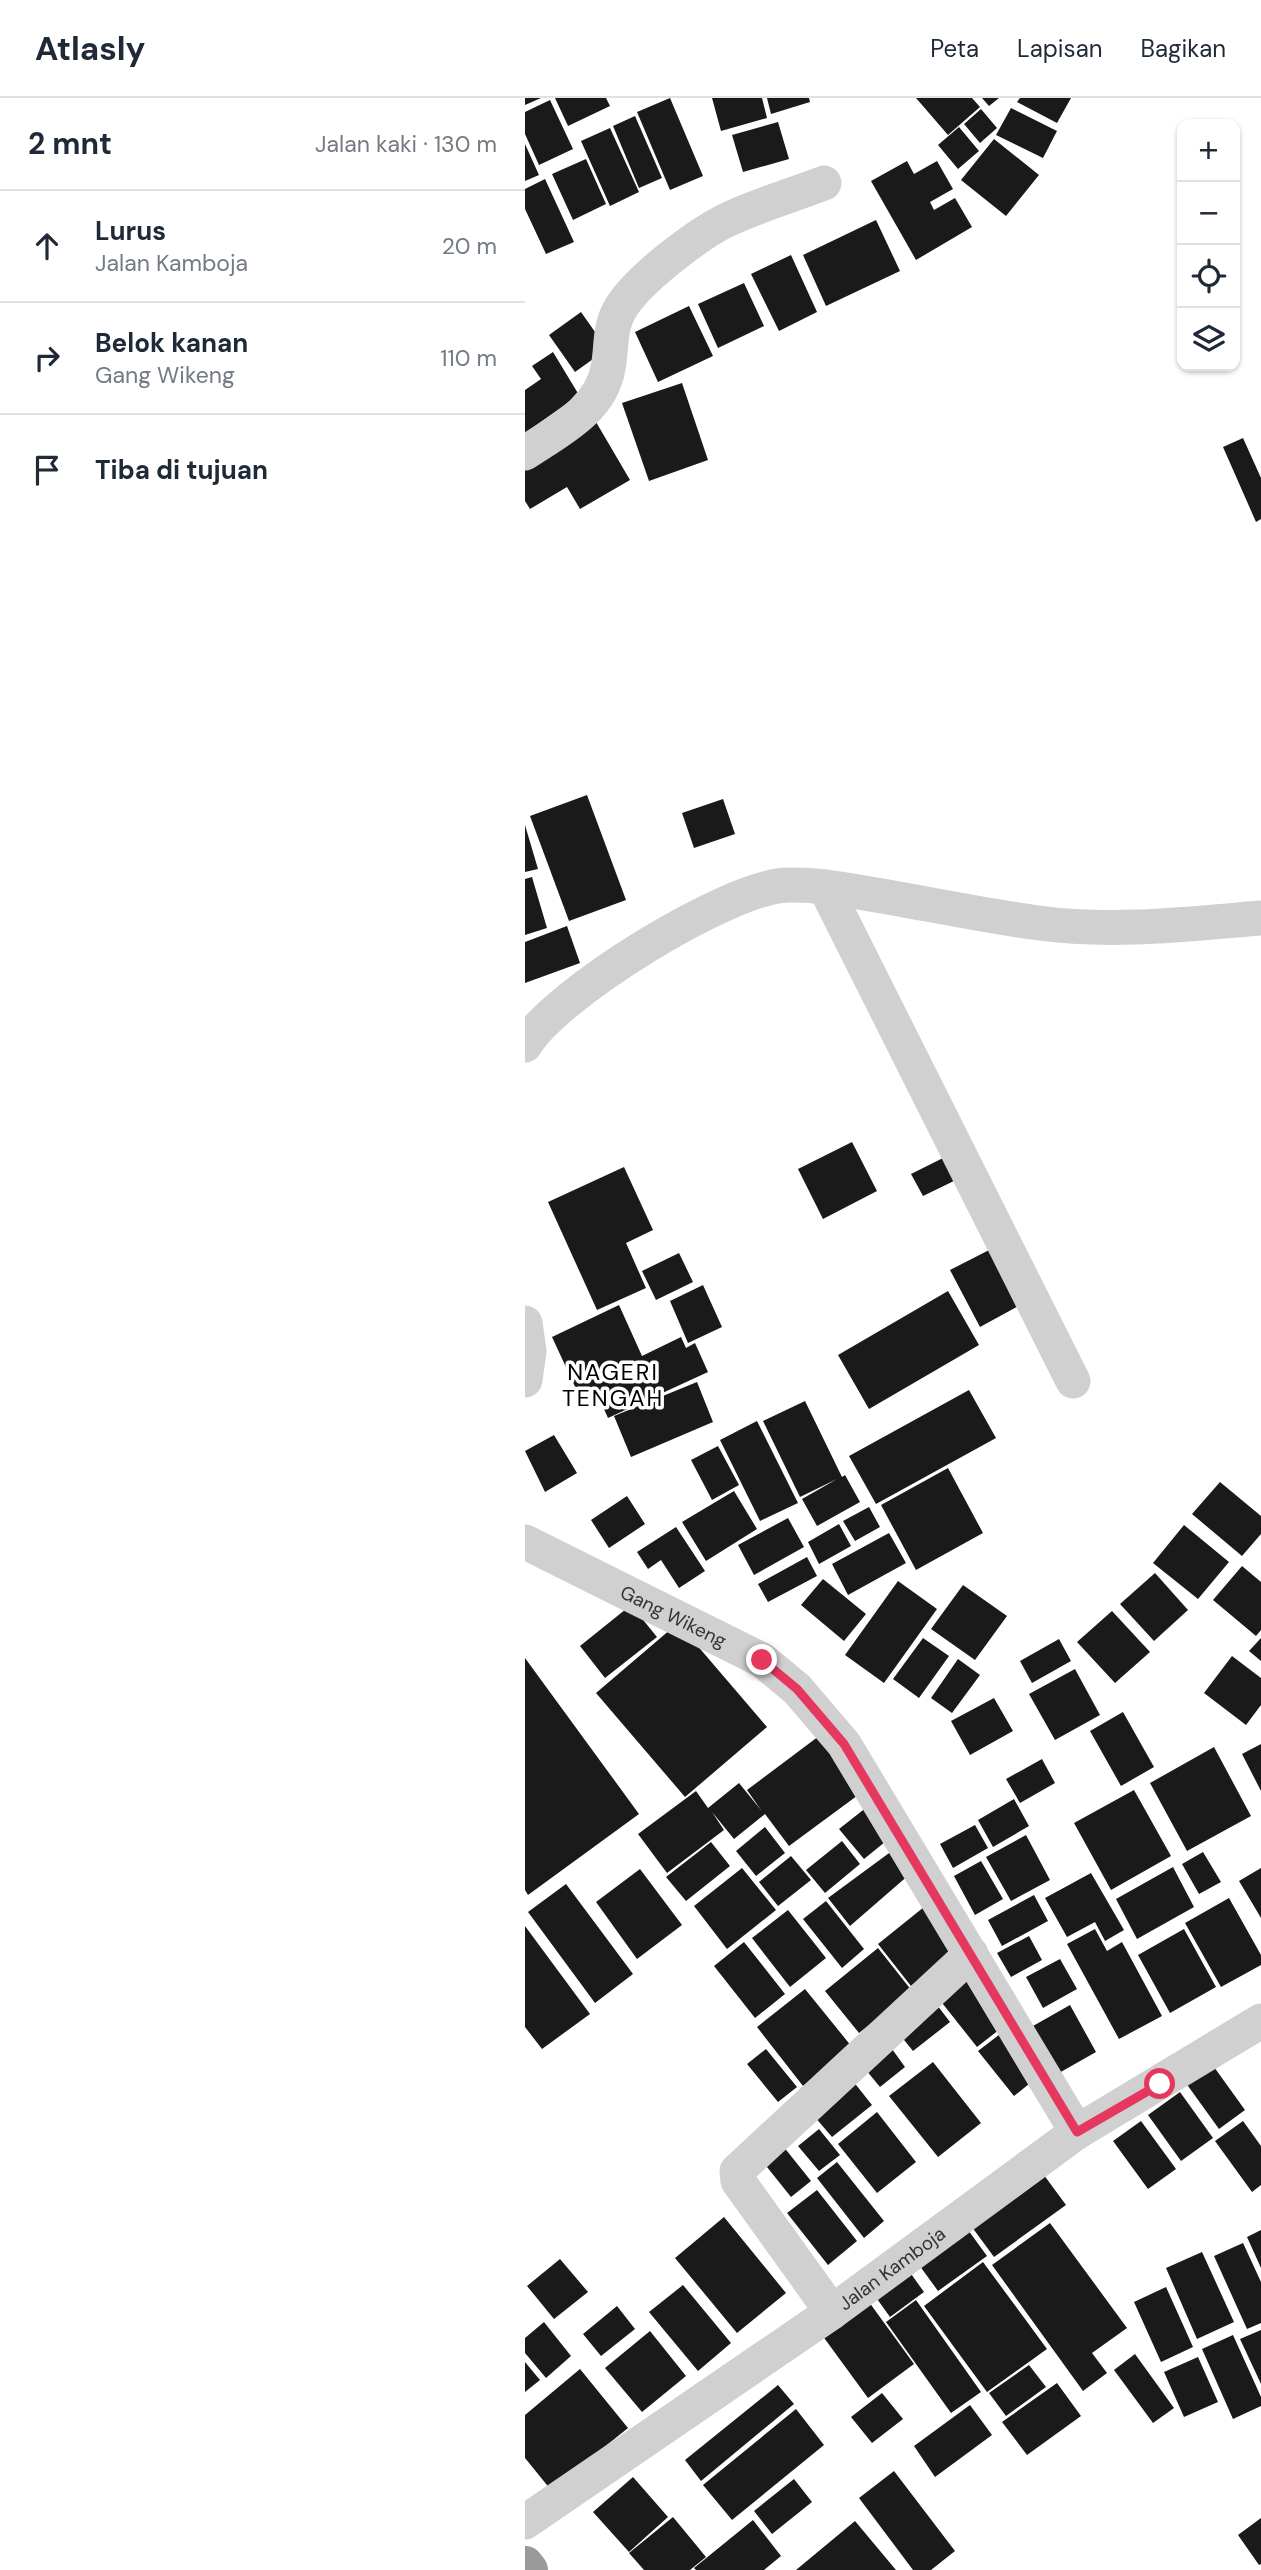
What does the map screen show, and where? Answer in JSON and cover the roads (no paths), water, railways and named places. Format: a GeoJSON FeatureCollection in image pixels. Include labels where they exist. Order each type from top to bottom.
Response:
{"type":"FeatureCollection","features":[{"type":"Feature","properties":{"kind":"highway"},"geometry":{"type":"LineString","coordinates":[[525,2565],[529,2570]]}},
{"type":"Feature","properties":{"kind":"street"},"geometry":{"type":"LineString","coordinates":[[525,453],[571,422],[596,399],[605,384],[611,332],[618,312],[632,291],[650,273],[727,220],[824,183]]}},
{"type":"Feature","properties":{"kind":"street"},"geometry":{"type":"LineString","coordinates":[[525,1045],[552,1013],[589,984],[665,935],[760,888],[787,885],[825,887],[1041,923],[1112,929],[1261,918]]}},
{"type":"Feature","properties":{"kind":"street"},"geometry":{"type":"LineString","coordinates":[[825,887],[1073,1381]]}},
{"type":"Feature","properties":{"kind":"street"},"geometry":{"type":"LineString","coordinates":[[525,1323],[529,1351],[525,1380]]}},
{"type":"Feature","properties":{"kind":"street","name":"Gang Wikeng"},"geometry":{"type":"LineString","coordinates":[[525,1542],[762,1660],[797,1689],[844,1744],[1077,2132]]}},
{"type":"Feature","properties":{"kind":"street"},"geometry":{"type":"LineString","coordinates":[[832,2312],[738,2180],[737,2171],[971,1954]]}},
{"type":"Feature","properties":{"kind":"street","name":"Jalan Kamboja"},"geometry":{"type":"LineString","coordinates":[[525,2522],[832,2312],[1077,2132],[1261,2021]]}},
{"type":"Feature","properties":{"kind":"district","name":"NAGERI TENGAH"},"geometry":{"type":"Point","coordinates":[613,1385]}}]}
